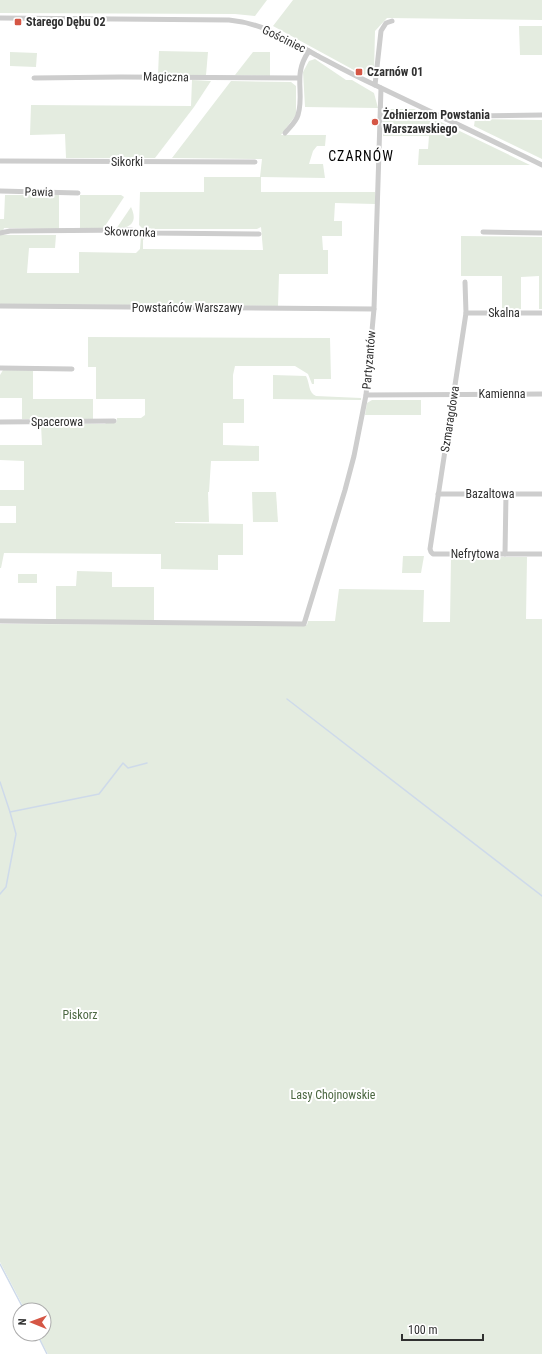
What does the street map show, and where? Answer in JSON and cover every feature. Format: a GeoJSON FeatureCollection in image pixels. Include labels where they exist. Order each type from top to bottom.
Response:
{"type":"FeatureCollection","features":[{"type":"Feature","properties":{"kind":"street","name":"Gościniec"},"geometry":{"type":"LineString","coordinates":[[0,18],[236,21],[268,30],[288,39],[375,86],[542,165]]}},
{"type":"Feature","properties":{"kind":"street"},"geometry":{"type":"LineString","coordinates":[[375,86],[381,31],[386,23],[392,21]]}},
{"type":"Feature","properties":{"kind":"street"},"geometry":{"type":"LineString","coordinates":[[285,133],[298,117],[300,71],[309,51]]}},
{"type":"Feature","properties":{"kind":"street","name":"Magiczna"},"geometry":{"type":"LineString","coordinates":[[34,78],[299,78]]}},
{"type":"Feature","properties":{"kind":"street","name":"Partyzantów"},"geometry":{"type":"LineString","coordinates":[[0,621],[304,624],[345,490],[354,456],[366,395],[374,309],[381,88]]}},
{"type":"Feature","properties":{"kind":"street"},"geometry":{"type":"LineString","coordinates":[[446,119],[474,116],[542,115]]}},
{"type":"Feature","properties":{"kind":"street","name":"Sikorki"},"geometry":{"type":"LineString","coordinates":[[0,161],[255,162]]}},
{"type":"Feature","properties":{"kind":"street","name":"Pawia"},"geometry":{"type":"LineString","coordinates":[[0,191],[78,193]]}},
{"type":"Feature","properties":{"kind":"street","name":"Skowronka"},"geometry":{"type":"LineString","coordinates":[[0,233],[10,231],[131,230],[149,233],[260,234]]}},
{"type":"Feature","properties":{"kind":"street"},"geometry":{"type":"LineString","coordinates":[[483,232],[542,233]]}},
{"type":"Feature","properties":{"kind":"street","name":"Szmaragdowa"},"geometry":{"type":"LineString","coordinates":[[433,554],[430,549],[466,313],[465,282]]}},
{"type":"Feature","properties":{"kind":"street","name":"Powstańców Warszawy"},"geometry":{"type":"LineString","coordinates":[[0,306],[374,309]]}},
{"type":"Feature","properties":{"kind":"street","name":"Skalna"},"geometry":{"type":"LineString","coordinates":[[466,313],[542,313]]}},
{"type":"Feature","properties":{"kind":"street"},"geometry":{"type":"LineString","coordinates":[[0,368],[72,369]]}},
{"type":"Feature","properties":{"kind":"street","name":"Kamienna"},"geometry":{"type":"LineString","coordinates":[[366,395],[542,394]]}},
{"type":"Feature","properties":{"kind":"street","name":"Spacerowa"},"geometry":{"type":"LineString","coordinates":[[0,422],[114,421]]}},
{"type":"Feature","properties":{"kind":"street","name":"Bazaltowa"},"geometry":{"type":"LineString","coordinates":[[438,494],[542,494]]}},
{"type":"Feature","properties":{"kind":"street","name":"Nefrytowa"},"geometry":{"type":"LineString","coordinates":[[433,554],[505,554],[506,494]]}},
{"type":"Feature","properties":{"kind":"street"},"geometry":{"type":"LineString","coordinates":[[505,554],[542,554]]}},
{"type":"Feature","properties":{"kind":"green space"},"geometry":{"type":"Polygon","coordinates":[[[0,0],[267,0],[255,16],[235,14],[0,13],[0,0]]]}},
{"type":"Feature","properties":{"kind":"green space"},"geometry":{"type":"Polygon","coordinates":[[[293,0],[542,0],[542,20],[387,18],[375,31],[374,72],[363,75],[273,26],[293,0]]]}},
{"type":"Feature","properties":{"kind":"green space"},"geometry":{"type":"Polygon","coordinates":[[[519,26],[542,26],[542,55],[520,55],[519,26]]]}},
{"type":"Feature","properties":{"kind":"green space"},"geometry":{"type":"Polygon","coordinates":[[[159,51],[208,52],[206,75],[158,75],[159,51]]]}},
{"type":"Feature","properties":{"kind":"green space"},"geometry":{"type":"Polygon","coordinates":[[[10,52],[37,53],[36,67],[10,66],[10,52]]]}},
{"type":"Feature","properties":{"kind":"green space"},"geometry":{"type":"Polygon","coordinates":[[[253,52],[270,52],[270,76],[235,75],[253,52]]]}},
{"type":"Feature","properties":{"kind":"green space"},"geometry":{"type":"Polygon","coordinates":[[[315,59],[346,80],[352,80],[374,93],[378,108],[305,107],[303,72],[309,61],[315,59]]]}},
{"type":"Feature","properties":{"kind":"green space"},"geometry":{"type":"Polygon","coordinates":[[[192,80],[211,81],[194,107],[155,158],[66,158],[65,134],[30,135],[31,105],[191,106],[192,80]]]}},
{"type":"Feature","properties":{"kind":"green space"},"geometry":{"type":"Polygon","coordinates":[[[231,81],[291,82],[296,86],[296,115],[281,135],[326,135],[325,146],[317,146],[313,151],[309,164],[323,164],[325,178],[261,177],[261,192],[375,192],[375,204],[335,203],[334,221],[342,221],[342,236],[322,236],[323,250],[328,250],[328,274],[279,274],[278,306],[0,304],[0,235],[56,235],[55,248],[29,248],[27,273],[79,273],[79,252],[136,253],[140,249],[141,236],[146,236],[143,240],[143,249],[263,250],[261,227],[257,229],[143,229],[139,225],[140,192],[204,192],[204,177],[260,177],[262,159],[172,158],[231,81]]]}},
{"type":"Feature","properties":{"kind":"green space"},"geometry":{"type":"Polygon","coordinates":[[[383,109],[414,109],[530,165],[418,165],[419,149],[428,149],[429,136],[383,136],[383,109]]]}},
{"type":"Feature","properties":{"kind":"green space"},"geometry":{"type":"Polygon","coordinates":[[[475,119],[542,120],[542,159],[474,126],[475,119]]]}},
{"type":"Feature","properties":{"kind":"green space"},"geometry":{"type":"Polygon","coordinates":[[[5,195],[59,195],[59,229],[4,228],[3,231],[0,231],[0,219],[4,219],[5,195]]]}},
{"type":"Feature","properties":{"kind":"green space"},"geometry":{"type":"Polygon","coordinates":[[[80,195],[121,195],[124,197],[103,229],[80,229],[80,195]]]}},
{"type":"Feature","properties":{"kind":"green space"},"geometry":{"type":"Polygon","coordinates":[[[131,207],[134,217],[132,223],[129,226],[116,229],[131,207]]]}},
{"type":"Feature","properties":{"kind":"green space"},"geometry":{"type":"Polygon","coordinates":[[[461,236],[542,237],[542,309],[539,309],[539,276],[521,277],[521,309],[502,309],[502,276],[461,276],[461,236]]]}},
{"type":"Feature","properties":{"kind":"green space"},"geometry":{"type":"Polygon","coordinates":[[[88,337],[330,338],[331,379],[314,379],[314,384],[312,384],[308,374],[295,366],[235,366],[233,375],[233,399],[244,399],[244,423],[223,423],[223,445],[259,446],[259,461],[211,461],[208,492],[209,522],[175,523],[243,524],[243,555],[218,555],[218,570],[161,569],[161,554],[4,553],[0,568],[0,523],[16,523],[16,506],[0,506],[0,490],[24,490],[24,461],[0,460],[0,445],[42,445],[41,424],[105,424],[116,423],[117,418],[141,418],[145,415],[145,399],[96,399],[96,367],[88,367],[88,337]]]}},
{"type":"Feature","properties":{"kind":"green space"},"geometry":{"type":"Polygon","coordinates":[[[3,370],[33,370],[33,399],[93,399],[93,419],[22,419],[22,398],[0,398],[0,375],[3,370]]]}},
{"type":"Feature","properties":{"kind":"green space"},"geometry":{"type":"Polygon","coordinates":[[[273,375],[306,376],[310,390],[313,395],[316,396],[361,398],[361,400],[273,399],[273,375]]]}},
{"type":"Feature","properties":{"kind":"green space"},"geometry":{"type":"Polygon","coordinates":[[[372,400],[421,400],[421,415],[365,415],[367,403],[372,400]]]}},
{"type":"Feature","properties":{"kind":"green space"},"geometry":{"type":"Polygon","coordinates":[[[252,492],[276,492],[278,522],[253,522],[252,492]]]}},
{"type":"Feature","properties":{"kind":"green space"},"geometry":{"type":"Polygon","coordinates":[[[403,556],[424,556],[421,573],[402,573],[403,556]]]}},
{"type":"Feature","properties":{"kind":"green space","name":"Lasy Chojnowskie"},"geometry":{"type":"Polygon","coordinates":[[[451,557],[527,557],[526,619],[542,619],[542,1354],[48,1354],[41,1342],[52,1342],[52,1302],[21,1302],[0,1262],[0,624],[307,625],[308,621],[335,621],[339,589],[424,590],[423,622],[450,622],[451,557]]]}},
{"type":"Feature","properties":{"kind":"green space"},"geometry":{"type":"Polygon","coordinates":[[[77,571],[112,572],[112,587],[154,587],[154,620],[56,620],[56,586],[76,586],[77,571]]]}},
{"type":"Feature","properties":{"kind":"green space"},"geometry":{"type":"Polygon","coordinates":[[[18,574],[37,574],[37,583],[18,583],[18,574]]]}},
{"type":"Feature","properties":{"kind":"waterway"},"geometry":{"type":"LineString","coordinates":[[287,699],[542,896]]}},
{"type":"Feature","properties":{"kind":"waterway"},"geometry":{"type":"LineString","coordinates":[[10,812],[99,794],[123,763],[128,768],[147,763]]}},
{"type":"Feature","properties":{"kind":"waterway"},"geometry":{"type":"LineString","coordinates":[[0,782],[16,834],[6,887],[0,894]]}},
{"type":"Feature","properties":{"kind":"waterway"},"geometry":{"type":"LineString","coordinates":[[0,1264],[20,1302]]}},
{"type":"Feature","properties":{"kind":"waterway"},"geometry":{"type":"LineString","coordinates":[[41,1342],[47,1354]]}},
{"type":"Feature","properties":{"kind":"place","name":"Starego Dębu 02"},"geometry":{"type":"Point","coordinates":[18,22]}},
{"type":"Feature","properties":{"kind":"place","name":"Czarnów 01"},"geometry":{"type":"Point","coordinates":[359,72]}},
{"type":"Feature","properties":{"kind":"place","name":"Żołnierzom Powstania Warszawskiego"},"geometry":{"type":"Point","coordinates":[375,122]}},
{"type":"Feature","properties":{"kind":"district","name":"CZARNÓW"},"geometry":{"type":"Point","coordinates":[361,156]}},
{"type":"Feature","properties":{"kind":"park label","name":"Piskorz"},"geometry":{"type":"Point","coordinates":[80,1015]}}]}
